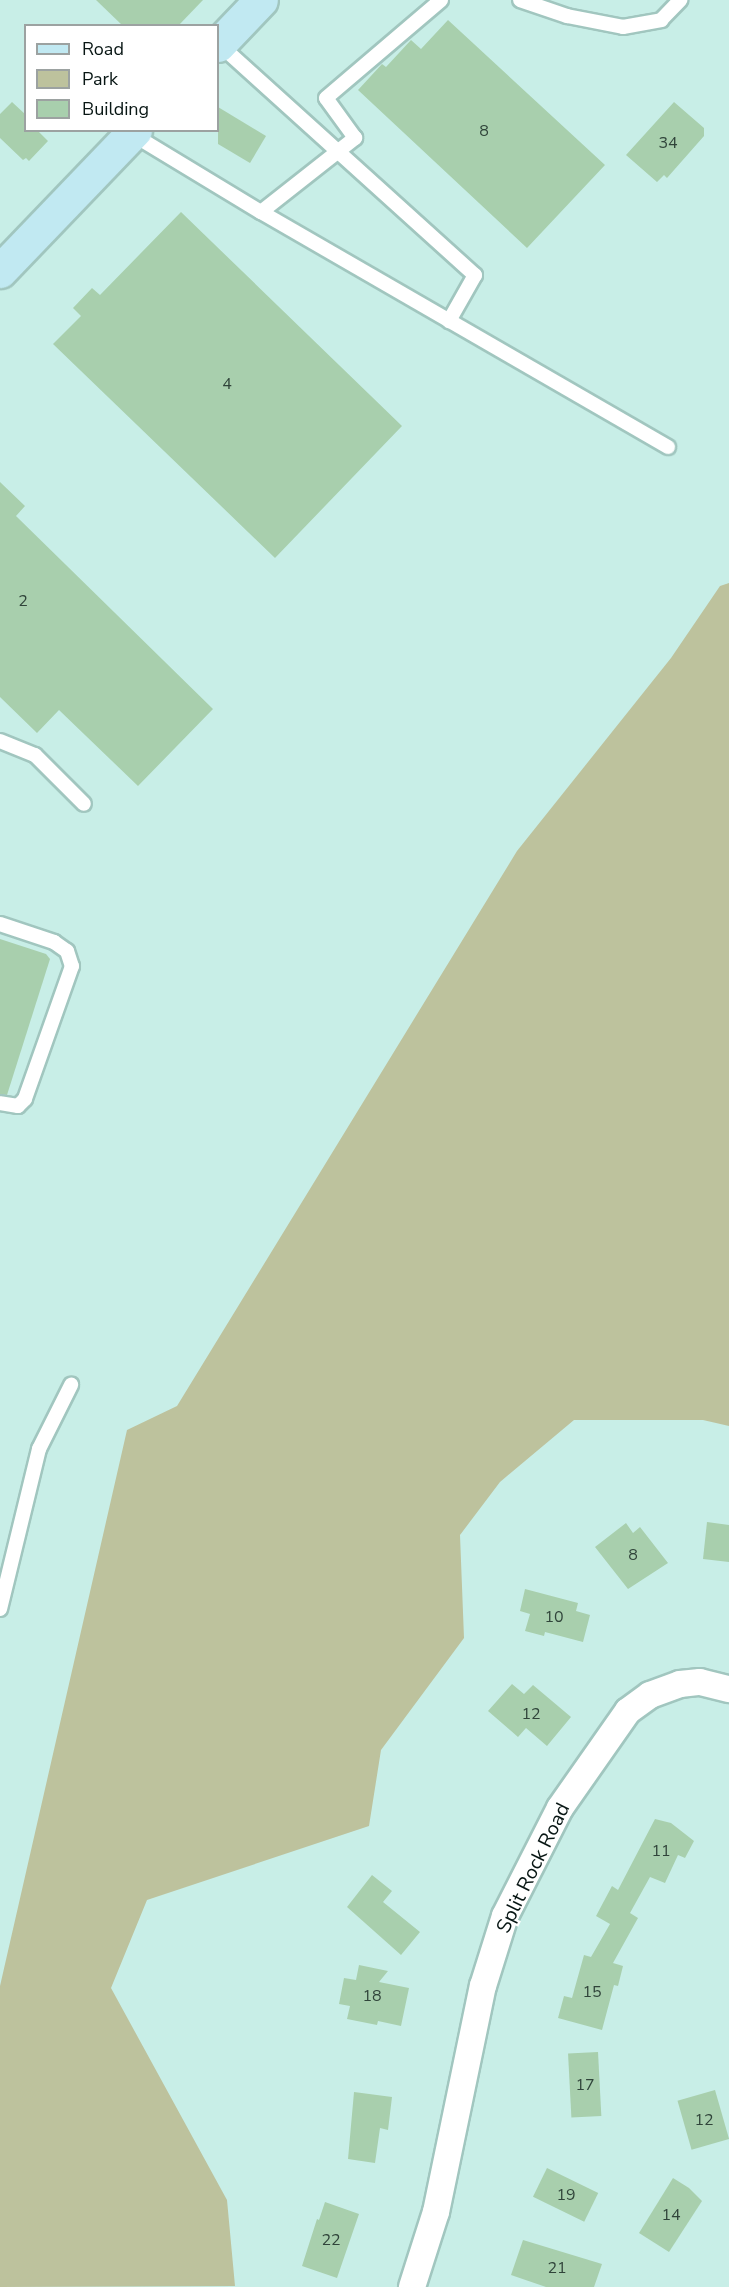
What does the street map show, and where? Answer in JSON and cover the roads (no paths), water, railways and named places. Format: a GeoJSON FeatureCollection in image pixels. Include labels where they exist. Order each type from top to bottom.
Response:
{"type":"FeatureCollection","features":[{"type":"Feature","properties":{"kind":"main road"},"geometry":{"type":"LineString","coordinates":[[219,43],[261,0]]}},
{"type":"Feature","properties":{"kind":"main road"},"geometry":{"type":"LineString","coordinates":[[0,271],[134,132]]}},
{"type":"Feature","properties":{"kind":"street","name":"Split Rock Road"},"geometry":{"type":"LineString","coordinates":[[412,2287],[436,2212],[483,1986],[505,1916],[560,1808],[628,1711],[650,1695],[680,1684],[700,1682],[729,1689]]}},
{"type":"Feature","properties":{"kind":"lane"},"geometry":{"type":"LineString","coordinates":[[261,212],[355,138],[326,98],[441,0]]}},
{"type":"Feature","properties":{"kind":"lane"},"geometry":{"type":"LineString","coordinates":[[520,0],[567,16],[623,27],[661,20],[680,0]]}},
{"type":"Feature","properties":{"kind":"lane"},"geometry":{"type":"LineString","coordinates":[[219,45],[475,275],[449,321]]}},
{"type":"Feature","properties":{"kind":"lane"},"geometry":{"type":"LineString","coordinates":[[134,132],[261,212],[668,447]]}},
{"type":"Feature","properties":{"kind":"lane"},"geometry":{"type":"LineString","coordinates":[[0,741],[35,755],[84,804]]}},
{"type":"Feature","properties":{"kind":"lane"},"geometry":{"type":"LineString","coordinates":[[0,924],[54,942],[68,951],[72,966],[25,1099],[18,1106],[0,1102]]}},
{"type":"Feature","properties":{"kind":"lane"},"geometry":{"type":"LineString","coordinates":[[0,1606],[39,1449],[71,1385]]}}]}
